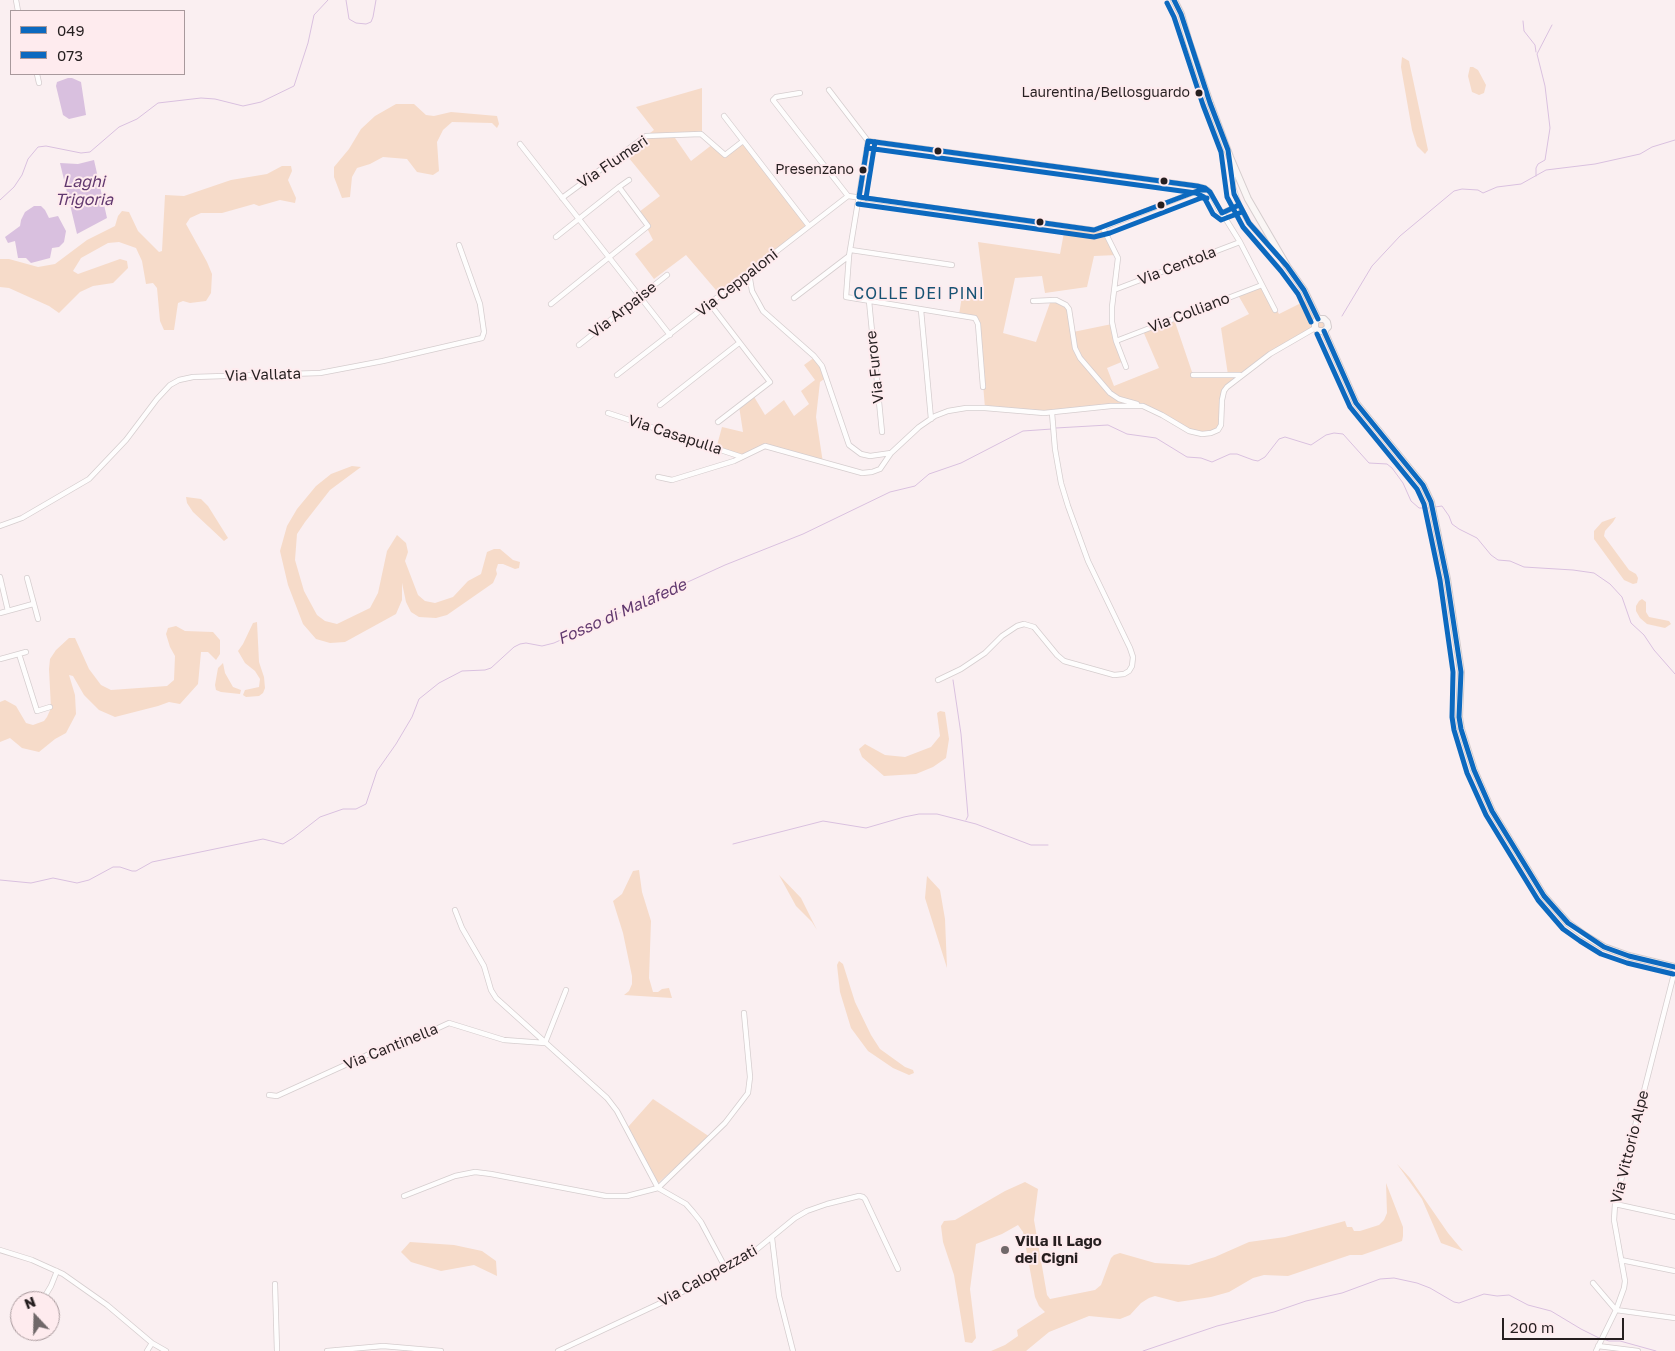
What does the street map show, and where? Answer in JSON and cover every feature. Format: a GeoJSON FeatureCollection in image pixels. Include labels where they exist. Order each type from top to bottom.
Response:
{"type":"FeatureCollection","features":[{"type":"Feature","properties":{"kind":"main road"},"geometry":{"type":"LineString","coordinates":[[1174,0],[1230,156],[1248,199],[1287,266],[1304,290],[1318,319]]}},
{"type":"Feature","properties":{"kind":"main road"},"geometry":{"type":"LineString","coordinates":[[1318,319],[1324,319],[1327,322],[1328,327],[1324,331],[1318,331],[1315,328],[1315,322],[1318,319]]}},
{"type":"Feature","properties":{"kind":"main road"},"geometry":{"type":"LineString","coordinates":[[1324,331],[1353,398],[1384,440],[1421,483],[1428,494],[1433,508],[1453,615],[1461,672],[1459,711],[1461,730],[1474,770],[1492,811],[1544,896],[1568,923],[1604,947],[1629,956],[1675,968]]}},
{"type":"Feature","properties":{"kind":"street"},"geometry":{"type":"LineString","coordinates":[[37,75],[39,83]]}},
{"type":"Feature","properties":{"kind":"street"},"geometry":{"type":"LineString","coordinates":[[829,90],[868,141],[1195,185],[1208,190],[1240,242],[1275,310]]}},
{"type":"Feature","properties":{"kind":"street"},"geometry":{"type":"LineString","coordinates":[[800,93],[774,98],[773,101],[848,196],[1094,230],[1104,228],[1200,190],[1208,190]]}},
{"type":"Feature","properties":{"kind":"street"},"geometry":{"type":"LineString","coordinates":[[724,116],[809,226]]}},
{"type":"Feature","properties":{"kind":"street","name":"Via Flumeri"},"geometry":{"type":"LineString","coordinates":[[562,198],[648,135],[701,134],[725,156],[744,141]]}},
{"type":"Feature","properties":{"kind":"street"},"geometry":{"type":"LineString","coordinates":[[868,141],[849,256],[846,297],[970,316],[976,319],[983,387]]}},
{"type":"Feature","properties":{"kind":"street"},"geometry":{"type":"LineString","coordinates":[[520,144],[670,335]]}},
{"type":"Feature","properties":{"kind":"street"},"geometry":{"type":"LineString","coordinates":[[1230,156],[1234,194],[1239,205],[1249,223],[1287,266]]}},
{"type":"Feature","properties":{"kind":"street"},"geometry":{"type":"LineString","coordinates":[[556,237],[629,180]]}},
{"type":"Feature","properties":{"kind":"street"},"geometry":{"type":"LineString","coordinates":[[1233,185],[1238,181],[1241,182]]}},
{"type":"Feature","properties":{"kind":"street"},"geometry":{"type":"LineString","coordinates":[[1193,194],[1195,185]]}},
{"type":"Feature","properties":{"kind":"street"},"geometry":{"type":"LineString","coordinates":[[551,304],[648,226],[619,187]]}},
{"type":"Feature","properties":{"kind":"street","name":"Via Ceppaloni"},"geometry":{"type":"LineString","coordinates":[[617,375],[848,196]]}},
{"type":"Feature","properties":{"kind":"street"},"geometry":{"type":"LineString","coordinates":[[1222,213],[1239,205]]}},
{"type":"Feature","properties":{"kind":"street"},"geometry":{"type":"LineString","coordinates":[[1104,228],[1118,258],[1111,316],[1116,341],[1126,367]]}},
{"type":"Feature","properties":{"kind":"street","name":"Via Centola"},"geometry":{"type":"LineString","coordinates":[[1114,290],[1240,242]]}},
{"type":"Feature","properties":{"kind":"street","name":"Via Vallata"},"geometry":{"type":"LineString","coordinates":[[0,526],[27,515],[90,479],[126,440],[168,388],[179,380],[193,377],[327,372],[482,338],[484,332],[480,304],[459,245]]}},
{"type":"Feature","properties":{"kind":"street"},"geometry":{"type":"LineString","coordinates":[[851,250],[952,265]]}},
{"type":"Feature","properties":{"kind":"street"},"geometry":{"type":"LineString","coordinates":[[794,298],[849,256]]}},
{"type":"Feature","properties":{"kind":"street"},"geometry":{"type":"LineString","coordinates":[[749,273],[752,291],[763,311],[814,356],[822,366],[831,389],[843,432],[850,447],[868,456],[892,453]]}},
{"type":"Feature","properties":{"kind":"street","name":"Via Arpaise"},"geometry":{"type":"LineString","coordinates":[[579,345],[667,275]]}},
{"type":"Feature","properties":{"kind":"street","name":"Via Colliano"},"geometry":{"type":"LineString","coordinates":[[1116,341],[1262,285]]}},
{"type":"Feature","properties":{"kind":"street"},"geometry":{"type":"LineString","coordinates":[[1033,301],[1053,300],[1066,305],[1069,310],[1076,348],[1082,361],[1113,396],[1162,414],[1189,431],[1202,434],[1218,430],[1221,425],[1221,403],[1224,391],[1230,384],[1275,350],[1315,328]]}},
{"type":"Feature","properties":{"kind":"street","name":"Via Furore"},"geometry":{"type":"LineString","coordinates":[[869,302],[882,432]]}},
{"type":"Feature","properties":{"kind":"street"},"geometry":{"type":"LineString","coordinates":[[710,304],[770,382],[718,422]]}},
{"type":"Feature","properties":{"kind":"street"},"geometry":{"type":"LineString","coordinates":[[921,310],[931,419]]}},
{"type":"Feature","properties":{"kind":"street"},"geometry":{"type":"LineString","coordinates":[[660,405],[740,343]]}},
{"type":"Feature","properties":{"kind":"street"},"geometry":{"type":"LineString","coordinates":[[1193,375],[1241,375]]}},
{"type":"Feature","properties":{"kind":"street","name":"Via Casapulla"},"geometry":{"type":"LineString","coordinates":[[658,477],[672,480],[742,458],[759,448],[768,446],[862,473],[872,472],[880,469],[892,453],[919,427],[948,411],[966,408],[985,408],[1052,413],[1107,406],[1143,406]]}},
{"type":"Feature","properties":{"kind":"street","name":"Via Casapulla"},"geometry":{"type":"LineString","coordinates":[[608,413],[742,458]]}},
{"type":"Feature","properties":{"kind":"street"},"geometry":{"type":"LineString","coordinates":[[938,680],[972,662],[987,652],[1002,636],[1024,624],[1034,627],[1064,661],[1112,675],[1124,674],[1131,668],[1133,659],[1130,648],[1088,561],[1074,524],[1062,483],[1052,413]]}},
{"type":"Feature","properties":{"kind":"street"},"geometry":{"type":"LineString","coordinates":[[0,577],[8,611]]}},
{"type":"Feature","properties":{"kind":"street"},"geometry":{"type":"LineString","coordinates":[[27,578],[38,619]]}},
{"type":"Feature","properties":{"kind":"street"},"geometry":{"type":"LineString","coordinates":[[0,613],[34,604]]}},
{"type":"Feature","properties":{"kind":"street"},"geometry":{"type":"LineString","coordinates":[[0,659],[26,652]]}},
{"type":"Feature","properties":{"kind":"street"},"geometry":{"type":"LineString","coordinates":[[19,654],[37,711],[50,707]]}},
{"type":"Feature","properties":{"kind":"street"},"geometry":{"type":"LineString","coordinates":[[455,910],[462,928],[484,966],[491,990],[496,998],[607,1098],[617,1112],[658,1188],[686,1204],[694,1212],[726,1268]]}},
{"type":"Feature","properties":{"kind":"street","name":"Via Vittorio Alpe"},"geometry":{"type":"LineString","coordinates":[[1598,1346],[1616,1310],[1625,1285],[1614,1220],[1615,1204],[1675,968]]}},
{"type":"Feature","properties":{"kind":"street"},"geometry":{"type":"LineString","coordinates":[[545,1044],[566,990]]}},
{"type":"Feature","properties":{"kind":"street"},"geometry":{"type":"LineString","coordinates":[[404,1196],[453,1176],[475,1172],[614,1197],[630,1196],[658,1188],[725,1123],[748,1093],[750,1078],[744,1013]]}},
{"type":"Feature","properties":{"kind":"street","name":"Via Cantinella"},"geometry":{"type":"LineString","coordinates":[[269,1095],[277,1096],[376,1051],[401,1045],[449,1023],[504,1040],[545,1044]]}},
{"type":"Feature","properties":{"kind":"street","name":"Via Calopezzati"},"geometry":{"type":"LineString","coordinates":[[558,1351],[665,1301],[750,1255],[807,1211],[827,1204],[862,1196],[898,1268]]}},
{"type":"Feature","properties":{"kind":"street"},"geometry":{"type":"LineString","coordinates":[[1615,1204],[1675,1218]]}},
{"type":"Feature","properties":{"kind":"street"},"geometry":{"type":"LineString","coordinates":[[772,1238],[780,1296],[793,1351]]}},
{"type":"Feature","properties":{"kind":"street"},"geometry":{"type":"LineString","coordinates":[[0,1250],[58,1271],[107,1305],[152,1343],[166,1351]]}},
{"type":"Feature","properties":{"kind":"street"},"geometry":{"type":"LineString","coordinates":[[1621,1260],[1675,1271]]}},
{"type":"Feature","properties":{"kind":"street"},"geometry":{"type":"LineString","coordinates":[[48,1291],[58,1271]]}},
{"type":"Feature","properties":{"kind":"street"},"geometry":{"type":"LineString","coordinates":[[1593,1282],[1616,1310],[1675,1318]]}},
{"type":"Feature","properties":{"kind":"street"},"geometry":{"type":"LineString","coordinates":[[275,1284],[277,1351]]}},
{"type":"Feature","properties":{"kind":"street"},"geometry":{"type":"LineString","coordinates":[[147,1351],[152,1343]]}},
{"type":"Feature","properties":{"kind":"street"},"geometry":{"type":"LineString","coordinates":[[327,1351],[383,1346],[441,1351]]}},
{"type":"Feature","properties":{"kind":"street"},"geometry":{"type":"LineString","coordinates":[[1598,1346],[1638,1351]]}},
{"type":"Feature","properties":{"kind":"shaded area"},"geometry":{"type":"Polygon","coordinates":[[[1402,57],[1409,61],[1428,150],[1425,154],[1417,146],[1412,130],[1401,67],[1402,57]]]}},
{"type":"Feature","properties":{"kind":"shaded area"},"geometry":{"type":"Polygon","coordinates":[[[1470,67],[1478,70],[1486,85],[1484,93],[1479,95],[1472,92],[1468,76],[1470,67]]]}},
{"type":"Feature","properties":{"kind":"shaded area"},"geometry":{"type":"Polygon","coordinates":[[[702,88],[702,134],[673,135],[691,161],[713,144],[722,154],[743,141],[809,226],[721,296],[686,255],[654,279],[635,254],[653,240],[639,212],[660,196],[624,152],[654,130],[636,107],[702,88]]]}},
{"type":"Feature","properties":{"kind":"shaded area"},"geometry":{"type":"Polygon","coordinates":[[[396,104],[414,104],[426,115],[434,116],[451,112],[497,116],[499,124],[497,128],[492,123],[452,122],[443,130],[437,142],[439,171],[433,175],[417,172],[407,159],[383,157],[357,168],[352,177],[350,197],[342,198],[334,177],[334,167],[349,149],[361,129],[375,116],[396,104]]]}},
{"type":"Feature","properties":{"kind":"shaded area"},"geometry":{"type":"Polygon","coordinates":[[[282,166],[291,166],[292,171],[288,180],[296,198],[295,203],[280,200],[259,206],[254,204],[222,213],[201,213],[190,218],[186,224],[212,274],[211,293],[206,301],[190,303],[183,301],[178,303],[174,330],[164,330],[160,321],[157,288],[153,283],[146,284],[142,261],[136,248],[119,242],[108,243],[81,258],[73,271],[78,274],[120,259],[127,261],[128,268],[113,283],[93,286],[80,292],[59,313],[49,306],[9,288],[0,287],[0,259],[9,259],[38,267],[55,264],[87,240],[115,226],[118,216],[122,211],[129,212],[138,231],[159,252],[162,251],[165,195],[184,196],[231,180],[267,174],[282,166]]]}},
{"type":"Feature","properties":{"kind":"shaded area"},"geometry":{"type":"Polygon","coordinates":[[[1065,227],[1094,230],[1103,228],[1117,255],[1094,256],[1087,287],[1045,293],[1042,276],[1015,278],[1003,333],[1036,342],[1051,300],[1059,301],[1069,309],[1073,332],[1112,324],[1124,361],[1107,368],[1114,386],[1159,368],[1143,331],[1174,319],[1193,375],[1228,375],[1221,328],[1249,314],[1238,295],[1262,285],[1279,314],[1309,299],[1320,318],[1328,327],[1320,332],[1315,328],[1222,389],[1222,422],[1215,432],[1195,432],[1143,406],[1115,406],[1052,413],[985,408],[978,324],[976,319],[959,315],[963,289],[984,290],[978,242],[1060,254],[1065,227]]]}},
{"type":"Feature","properties":{"kind":"shaded area"},"geometry":{"type":"Polygon","coordinates":[[[815,357],[827,377],[820,382],[816,417],[823,463],[766,446],[742,457],[716,449],[722,427],[743,432],[739,406],[753,395],[765,415],[784,400],[794,416],[809,404],[801,391],[815,380],[804,365],[815,357]]]}},
{"type":"Feature","properties":{"kind":"shaded area"},"geometry":{"type":"Polygon","coordinates":[[[352,466],[361,467],[330,490],[297,534],[295,560],[304,591],[317,615],[325,621],[337,624],[370,608],[378,593],[387,551],[397,535],[406,543],[408,552],[405,561],[418,595],[425,601],[435,603],[453,597],[468,581],[481,574],[487,552],[494,549],[500,549],[513,560],[520,562],[519,568],[515,569],[498,564],[497,574],[493,583],[447,615],[436,618],[419,617],[411,612],[406,602],[402,583],[402,600],[396,614],[345,642],[330,643],[316,639],[303,624],[288,585],[280,551],[287,526],[297,509],[316,486],[331,474],[352,466]]]}},
{"type":"Feature","properties":{"kind":"shaded area"},"geometry":{"type":"Polygon","coordinates":[[[186,497],[201,499],[208,506],[228,538],[224,541],[193,512],[187,503],[186,497]]]}},
{"type":"Feature","properties":{"kind":"shaded area"},"geometry":{"type":"Polygon","coordinates":[[[1616,517],[1605,531],[1604,536],[1629,570],[1636,574],[1638,578],[1637,583],[1633,584],[1624,580],[1594,539],[1594,531],[1602,522],[1616,517]]]}},
{"type":"Feature","properties":{"kind":"shaded area"},"geometry":{"type":"Polygon","coordinates":[[[1642,599],[1646,602],[1646,612],[1649,617],[1669,621],[1671,624],[1665,628],[1647,624],[1640,618],[1636,611],[1636,606],[1642,599]]]}},
{"type":"Feature","properties":{"kind":"shaded area"},"geometry":{"type":"Polygon","coordinates":[[[257,622],[259,662],[265,688],[259,696],[246,697],[243,695],[245,690],[259,687],[260,679],[255,671],[245,663],[238,651],[253,623],[257,622]]]}},
{"type":"Feature","properties":{"kind":"shaded area"},"geometry":{"type":"Polygon","coordinates":[[[176,626],[185,631],[213,632],[220,640],[220,654],[216,660],[208,652],[201,652],[198,684],[180,704],[169,702],[115,717],[99,710],[84,695],[73,676],[69,675],[75,695],[76,714],[66,733],[39,752],[22,748],[10,738],[0,742],[0,702],[5,700],[16,706],[26,723],[33,725],[44,721],[47,717],[51,708],[50,659],[56,650],[69,638],[75,638],[89,669],[101,685],[111,690],[167,686],[174,680],[175,656],[166,634],[168,628],[176,626]]]}},
{"type":"Feature","properties":{"kind":"shaded area"},"geometry":{"type":"Polygon","coordinates":[[[223,663],[225,673],[233,687],[241,690],[240,694],[216,690],[218,668],[223,663]]]}},
{"type":"Feature","properties":{"kind":"shaded area"},"geometry":{"type":"Polygon","coordinates":[[[940,711],[945,712],[949,739],[946,758],[933,767],[916,774],[884,776],[862,757],[859,749],[865,744],[885,755],[905,757],[931,747],[940,736],[937,713],[940,711]]]}},
{"type":"Feature","properties":{"kind":"shaded area"},"geometry":{"type":"Polygon","coordinates":[[[639,870],[642,892],[651,921],[649,978],[653,992],[669,988],[672,998],[624,995],[629,991],[632,984],[632,976],[623,933],[613,901],[622,894],[633,871],[639,870]]]}},
{"type":"Feature","properties":{"kind":"shaded area"},"geometry":{"type":"Polygon","coordinates":[[[779,875],[801,898],[817,930],[812,922],[796,906],[779,875]]]}},
{"type":"Feature","properties":{"kind":"shaded area"},"geometry":{"type":"Polygon","coordinates":[[[927,876],[940,890],[945,919],[947,968],[925,898],[927,876]]]}},
{"type":"Feature","properties":{"kind":"shaded area"},"geometry":{"type":"Polygon","coordinates":[[[839,961],[843,964],[855,1002],[880,1049],[905,1067],[913,1070],[914,1073],[909,1075],[893,1068],[868,1051],[851,1028],[840,992],[837,965],[839,961]]]}},
{"type":"Feature","properties":{"kind":"shaded area"},"geometry":{"type":"Polygon","coordinates":[[[653,1099],[710,1137],[658,1183],[628,1127],[653,1099]]]}},
{"type":"Feature","properties":{"kind":"shaded area"},"geometry":{"type":"Polygon","coordinates":[[[1397,1164],[1410,1178],[1448,1233],[1463,1251],[1441,1243],[1422,1199],[1397,1164]]]}},
{"type":"Feature","properties":{"kind":"shaded area"},"geometry":{"type":"Polygon","coordinates":[[[1025,1182],[1038,1189],[1034,1220],[1047,1295],[1050,1299],[1095,1290],[1101,1285],[1111,1258],[1120,1253],[1155,1263],[1189,1265],[1215,1257],[1249,1242],[1285,1237],[1345,1221],[1347,1227],[1352,1227],[1354,1231],[1379,1225],[1387,1213],[1386,1183],[1403,1227],[1403,1236],[1402,1241],[1362,1255],[1350,1255],[1288,1276],[1264,1275],[1253,1278],[1229,1292],[1211,1297],[1178,1302],[1155,1296],[1141,1303],[1130,1315],[1120,1319],[1089,1316],[1049,1332],[1026,1351],[991,1351],[1005,1345],[1018,1336],[1017,1330],[1045,1312],[1039,1306],[1035,1297],[1023,1232],[1018,1225],[1002,1234],[976,1244],[970,1289],[976,1338],[972,1343],[965,1342],[954,1275],[943,1242],[941,1226],[944,1221],[955,1220],[1005,1191],[1025,1182]]]}},
{"type":"Feature","properties":{"kind":"shaded area"},"geometry":{"type":"Polygon","coordinates":[[[410,1242],[454,1245],[482,1251],[496,1261],[497,1276],[474,1265],[441,1271],[411,1262],[401,1252],[410,1242]]]}},
{"type":"Feature","properties":{"kind":"water"},"geometry":{"type":"Polygon","coordinates":[[[68,78],[81,82],[86,115],[69,119],[63,115],[56,86],[57,82],[68,78]]]}},
{"type":"Feature","properties":{"kind":"water","name":"Laghi Trigoria"},"geometry":{"type":"Polygon","coordinates":[[[94,160],[107,218],[77,234],[60,163],[78,164],[94,160]]]}},
{"type":"Feature","properties":{"kind":"water"},"geometry":{"type":"Polygon","coordinates":[[[34,206],[41,206],[49,218],[58,216],[66,231],[64,242],[59,247],[52,248],[50,258],[31,263],[26,258],[18,258],[15,241],[8,243],[5,237],[20,226],[25,212],[34,206]]]}},
{"type":"Feature","properties":{"kind":"waterway"},"geometry":{"type":"LineString","coordinates":[[0,200],[14,187],[22,175],[28,159],[38,147],[46,146],[81,153],[90,152],[119,127],[137,119],[158,103],[201,98],[215,99],[243,106],[261,102],[294,86],[308,43],[314,15],[328,0]]}},
{"type":"Feature","properties":{"kind":"waterway"},"geometry":{"type":"LineString","coordinates":[[346,0],[349,19],[356,23],[366,24],[371,22],[376,0]]}},
{"type":"Feature","properties":{"kind":"waterway"},"geometry":{"type":"LineString","coordinates":[[1523,21],[1524,31],[1535,45],[1536,52]]}},
{"type":"Feature","properties":{"kind":"waterway"},"geometry":{"type":"LineString","coordinates":[[1536,176],[1538,164],[1545,160],[1550,128],[1545,86],[1537,54],[1552,25]]}},
{"type":"Feature","properties":{"kind":"waterway"},"geometry":{"type":"LineString","coordinates":[[1342,316],[1372,266],[1400,236],[1454,191],[1462,189],[1478,190],[1483,193],[1497,187],[1521,184],[1546,170],[1595,164],[1640,154],[1652,147],[1675,140]]}},
{"type":"Feature","properties":{"kind":"waterway"},"geometry":{"type":"LineString","coordinates":[[1056,428],[1108,425],[1127,434],[1156,438],[1187,457],[1201,458],[1212,462],[1230,454],[1237,454],[1258,461],[1265,457],[1279,439],[1285,437],[1311,445],[1326,435],[1334,433],[1343,434],[1369,463],[1387,464],[1392,468],[1403,483],[1411,501],[1419,508],[1429,508]]}},
{"type":"Feature","properties":{"kind":"waterway","name":"Fosso di Malafede"},"geometry":{"type":"LineString","coordinates":[[0,880],[31,883],[53,878],[77,883],[89,880],[113,867],[136,871],[152,862],[263,839],[283,844],[320,817],[343,809],[356,809],[366,804],[377,771],[412,717],[419,699],[439,683],[462,671],[491,668],[514,647],[520,644],[526,643],[542,646],[554,643],[725,565],[803,534],[890,492],[915,486],[929,474],[961,463],[1023,431],[1052,429]]}},
{"type":"Feature","properties":{"kind":"waterway"},"geometry":{"type":"LineString","coordinates":[[1435,507],[1442,506],[1452,524],[1477,538],[1491,555],[1498,560],[1510,561],[1524,567],[1594,573],[1610,584],[1622,597],[1631,623],[1644,635],[1654,650],[1675,674]]}},
{"type":"Feature","properties":{"kind":"waterway"},"geometry":{"type":"LineString","coordinates":[[953,680],[961,734],[968,816],[966,820]]}},
{"type":"Feature","properties":{"kind":"waterway"},"geometry":{"type":"LineString","coordinates":[[733,844],[823,821],[866,828],[919,814],[937,814],[976,824],[1031,845],[1048,845]]}},
{"type":"Feature","properties":{"kind":"waterway"},"geometry":{"type":"LineString","coordinates":[[1143,1351],[1217,1326],[1342,1293],[1380,1279],[1394,1278],[1417,1283],[1459,1303],[1484,1294],[1509,1295],[1528,1305],[1551,1311],[1599,1338]]}},
{"type":"Feature","properties":{"kind":"waterway"},"geometry":{"type":"LineString","coordinates":[[1603,1339],[1620,1341],[1656,1351]]}},
{"type":"Feature","properties":{"kind":"transit line","name":"049"},"geometry":{"type":"LineString","coordinates":[[1174,0],[1181,14],[1210,103],[1228,150],[1234,194],[1249,223],[1287,266],[1304,290],[1318,319]]}},
{"type":"Feature","properties":{"kind":"transit line","name":"073"},"geometry":{"type":"LineString","coordinates":[[1167,3],[1174,17],[1203,105],[1221,152],[1227,197],[1243,227],[1298,294],[1311,322]]}},
{"type":"Feature","properties":{"kind":"transit line","name":"049"},"geometry":{"type":"LineString","coordinates":[[868,141],[1197,186],[1205,188],[1210,192],[1222,213],[1239,205]]}},
{"type":"Feature","properties":{"kind":"transit line","name":"049"},"geometry":{"type":"LineString","coordinates":[[859,197],[868,141]]}},
{"type":"Feature","properties":{"kind":"transit line","name":"073"},"geometry":{"type":"LineString","coordinates":[[866,198],[875,142]]}},
{"type":"Feature","properties":{"kind":"transit line","name":"073"},"geometry":{"type":"LineString","coordinates":[[867,148],[1196,193],[1204,197],[1213,214],[1221,220],[1242,212]]}},
{"type":"Feature","properties":{"kind":"transit line","name":"049"},"geometry":{"type":"LineString","coordinates":[[859,197],[1094,230],[1200,190],[1207,190]]}},
{"type":"Feature","properties":{"kind":"transit line","name":"073"},"geometry":{"type":"LineString","coordinates":[[858,204],[1094,237],[1110,233],[1201,198],[1207,198]]}},
{"type":"Feature","properties":{"kind":"transit line","name":"049"},"geometry":{"type":"LineString","coordinates":[[1324,331],[1356,403],[1423,485],[1431,502],[1447,579],[1461,672],[1459,717],[1461,729],[1474,770],[1492,811],[1544,896],[1568,923],[1604,947],[1629,956],[1675,967]]}},
{"type":"Feature","properties":{"kind":"transit line","name":"073"},"geometry":{"type":"LineString","coordinates":[[1317,334],[1350,407],[1417,489],[1424,504],[1440,580],[1453,672],[1452,717],[1454,730],[1467,773],[1486,815],[1538,900],[1563,929],[1601,954],[1627,963],[1673,974]]}},
{"type":"Feature","properties":{"kind":"place","name":"Laurentina/Bellosguardo"},"geometry":{"type":"Point","coordinates":[1199,93]}},
{"type":"Feature","properties":{"kind":"place","name":"Presenzano"},"geometry":{"type":"Point","coordinates":[863,170]}},
{"type":"Feature","properties":{"kind":"place","name":"Villa Il Lago dei Cigni"},"geometry":{"type":"Point","coordinates":[1005,1250]}},
{"type":"Feature","properties":{"kind":"district","name":"COLLE DEI PINI"},"geometry":{"type":"Point","coordinates":[919,294]}}]}
